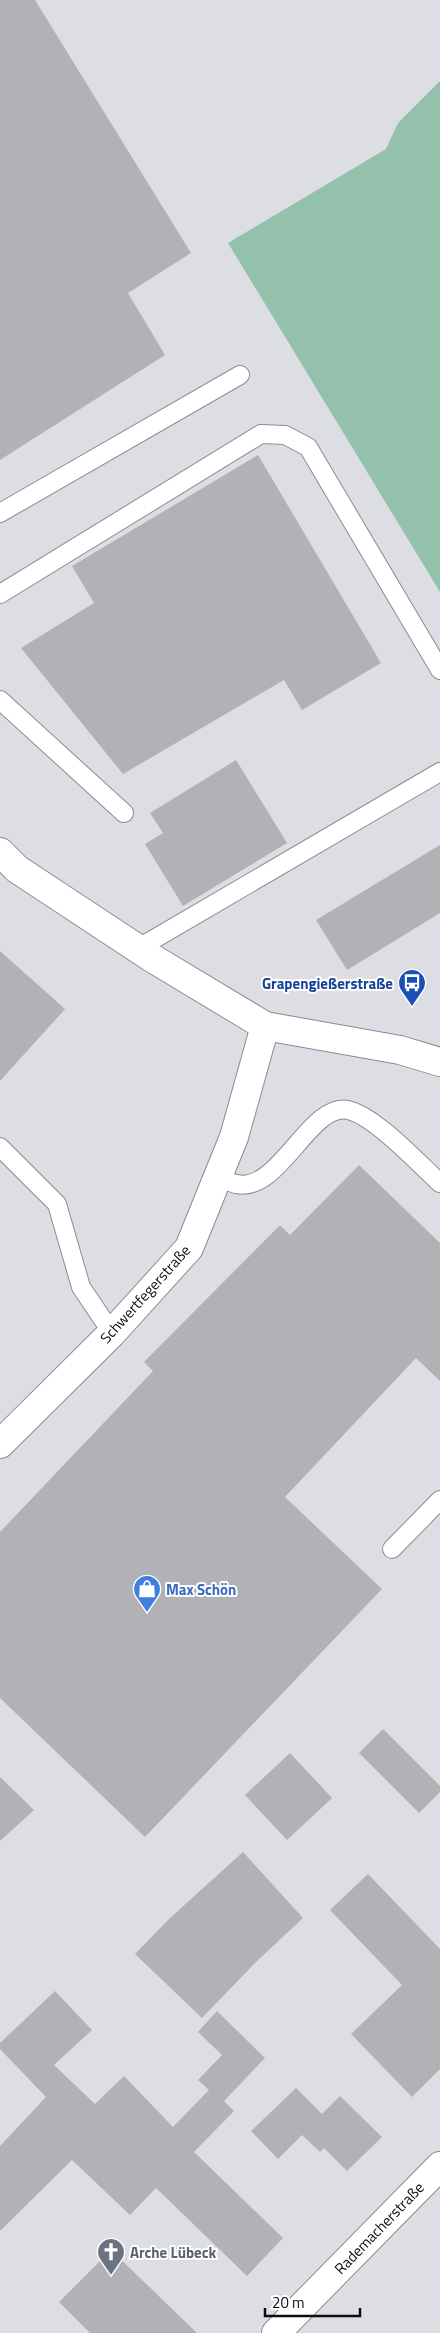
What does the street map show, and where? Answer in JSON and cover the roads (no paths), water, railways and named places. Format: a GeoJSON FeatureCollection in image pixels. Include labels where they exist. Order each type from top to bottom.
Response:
{"type":"FeatureCollection","features":[{"type":"Feature","properties":{"kind":"street"},"geometry":{"type":"LineString","coordinates":[[0,852],[17,868],[138,949],[265,1026],[400,1050],[440,1062]]}},
{"type":"Feature","properties":{"kind":"street","name":"Schwertfegerstraße"},"geometry":{"type":"LineString","coordinates":[[1,1440],[112,1334],[189,1248],[234,1137],[265,1026]]}},
{"type":"Feature","properties":{"kind":"street","name":"Rademacherstraße"},"geometry":{"type":"LineString","coordinates":[[276,2333],[440,2166]]}},
{"type":"Feature","properties":{"kind":"lane"},"geometry":{"type":"LineString","coordinates":[[0,513],[240,375]]}},
{"type":"Feature","properties":{"kind":"lane"},"geometry":{"type":"LineString","coordinates":[[0,594],[261,434],[285,434],[308,447],[440,670]]}},
{"type":"Feature","properties":{"kind":"lane"},"geometry":{"type":"LineString","coordinates":[[0,700],[124,813]]}},
{"type":"Feature","properties":{"kind":"lane"},"geometry":{"type":"LineString","coordinates":[[138,949],[440,772]]}},
{"type":"Feature","properties":{"kind":"lane"},"geometry":{"type":"LineString","coordinates":[[219,1176],[236,1184],[249,1184],[264,1178],[318,1122],[332,1111],[348,1110],[371,1121],[440,1183]]}},
{"type":"Feature","properties":{"kind":"lane"},"geometry":{"type":"LineString","coordinates":[[0,1147],[57,1204],[81,1287],[112,1334]]}},
{"type":"Feature","properties":{"kind":"lane"},"geometry":{"type":"LineString","coordinates":[[392,1549],[440,1500]]}},
{"type":"Feature","properties":{"kind":"place","name":"Grapengießerstraße"},"geometry":{"type":"Point","coordinates":[412,1007]}},
{"type":"Feature","properties":{"kind":"place","name":"Max Schön"},"geometry":{"type":"Point","coordinates":[147,1613]}},
{"type":"Feature","properties":{"kind":"place","name":"Arche Lübeck"},"geometry":{"type":"Point","coordinates":[111,2276]}}]}
